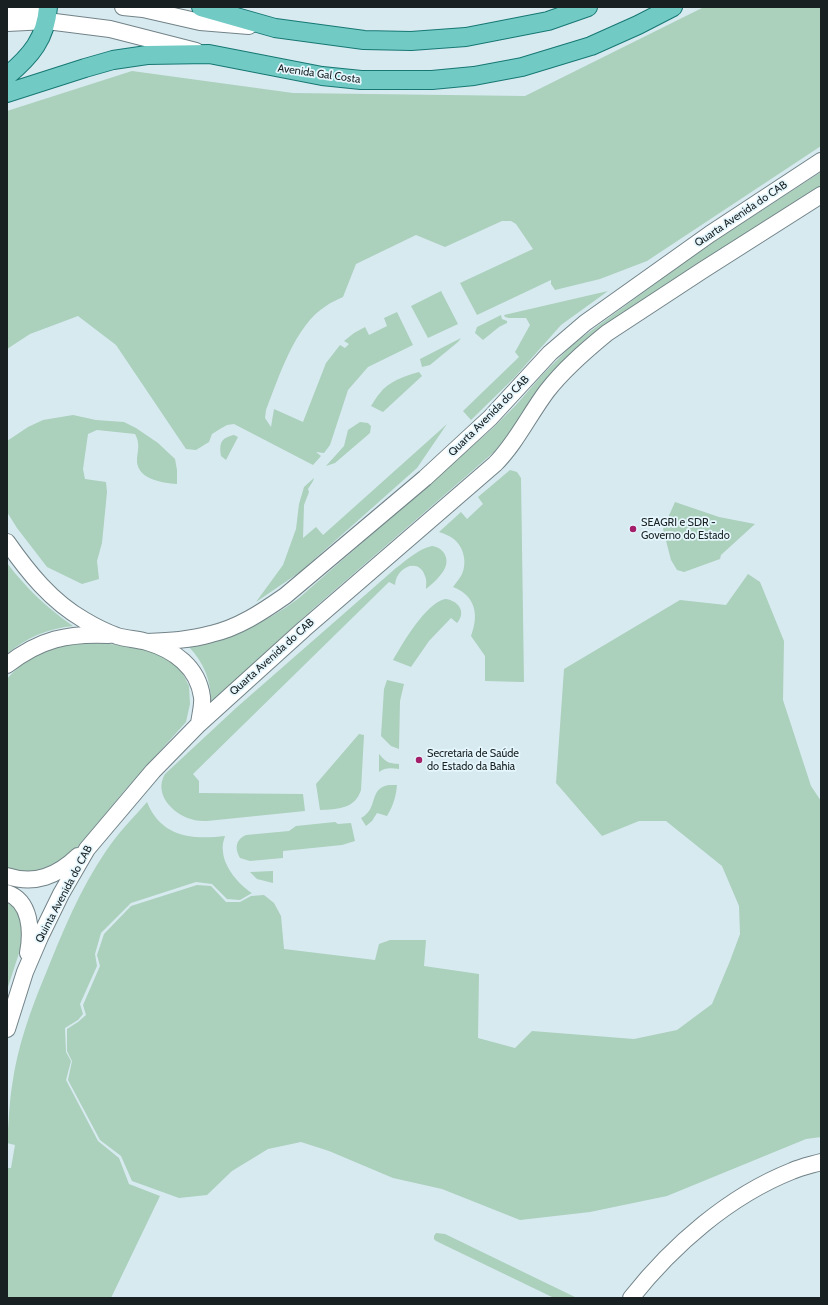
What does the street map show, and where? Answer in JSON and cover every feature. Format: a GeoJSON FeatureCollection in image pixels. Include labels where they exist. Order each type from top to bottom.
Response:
{"type":"FeatureCollection","features":[{"type":"Feature","properties":{"kind":"main road"},"geometry":{"type":"LineString","coordinates":[[123,7],[143,9],[200,22],[275,28],[364,40],[411,41],[466,37],[548,21],[588,7]]}},
{"type":"Feature","properties":{"kind":"main road"},"geometry":{"type":"LineString","coordinates":[[201,7],[275,28]]}},
{"type":"Feature","properties":{"kind":"main road","name":"Avenida Gal Costa"},"geometry":{"type":"LineString","coordinates":[[7,93],[113,60],[147,55],[209,54],[322,76],[361,80],[432,80],[474,76],[522,67],[591,46],[673,7]]}},
{"type":"Feature","properties":{"kind":"main road"},"geometry":{"type":"LineString","coordinates":[[7,23],[45,12]]}},
{"type":"Feature","properties":{"kind":"main road"},"geometry":{"type":"LineString","coordinates":[[7,76],[36,48],[45,12]]}},
{"type":"Feature","properties":{"kind":"main road"},"geometry":{"type":"LineString","coordinates":[[7,15],[45,12],[209,54]]}},
{"type":"Feature","properties":{"kind":"main road","name":"Quarta Avenida do CAB"},"geometry":{"type":"LineString","coordinates":[[147,642],[172,641],[212,634],[246,621],[274,604],[425,478],[490,418],[550,353],[584,323],[710,234],[821,161]]}},
{"type":"Feature","properties":{"kind":"main road","name":"Quarta Avenida do CAB"},"geometry":{"type":"LineString","coordinates":[[199,724],[304,629],[495,464],[508,450],[548,390],[565,370],[596,342],[607,333],[675,288],[821,195]]}},
{"type":"Feature","properties":{"kind":"main road"},"geometry":{"type":"LineString","coordinates":[[7,542],[30,574],[43,588],[68,610],[93,625],[116,636]]}},
{"type":"Feature","properties":{"kind":"main road"},"geometry":{"type":"LineString","coordinates":[[7,665],[27,651],[53,639],[90,634],[116,636],[147,642],[174,653],[191,669],[198,682],[202,698],[199,724]]}},
{"type":"Feature","properties":{"kind":"main road","name":"Quinta Avenida do CAB"},"geometry":{"type":"LineString","coordinates":[[7,1029],[25,972],[40,937],[61,894],[87,848],[159,764],[199,724]]}},
{"type":"Feature","properties":{"kind":"main road"},"geometry":{"type":"LineString","coordinates":[[7,876],[26,880],[41,879],[56,874],[69,865],[87,848]]}},
{"type":"Feature","properties":{"kind":"main road"},"geometry":{"type":"LineString","coordinates":[[7,893],[19,901],[26,911],[29,922],[30,944],[25,972]]}},
{"type":"Feature","properties":{"kind":"main road"},"geometry":{"type":"LineString","coordinates":[[631,1298],[684,1241],[716,1214],[750,1192],[792,1171],[821,1162]]}},
{"type":"Feature","properties":{"kind":"green space"},"geometry":{"type":"Polygon","coordinates":[[[704,7],[821,7],[821,146],[647,261],[600,279],[555,290],[551,284],[551,280],[477,315],[460,283],[533,249],[516,224],[511,221],[502,221],[445,247],[416,235],[356,264],[343,297],[330,303],[315,315],[305,326],[289,353],[266,410],[265,418],[271,427],[274,409],[303,422],[326,363],[340,345],[345,348],[349,344],[344,341],[354,333],[365,327],[369,335],[387,326],[384,318],[397,312],[413,345],[368,367],[348,390],[330,445],[324,453],[316,452],[321,456],[313,465],[234,424],[227,425],[212,434],[209,442],[196,450],[186,449],[116,345],[78,316],[30,334],[7,349],[7,111],[132,71],[293,93],[525,96],[704,7]]]}},
{"type":"Feature","properties":{"kind":"green space"},"geometry":{"type":"Polygon","coordinates":[[[821,172],[821,187],[598,333],[494,452],[314,608],[211,702],[210,686],[206,672],[199,659],[189,647],[233,635],[247,629],[274,615],[299,598],[493,428],[573,344],[701,250],[821,172]]]}},
{"type":"Feature","properties":{"kind":"green space"},"geometry":{"type":"Polygon","coordinates":[[[441,291],[458,324],[428,338],[411,306],[441,291]]]}},
{"type":"Feature","properties":{"kind":"green space"},"geometry":{"type":"Polygon","coordinates":[[[608,291],[561,325],[514,378],[471,420],[463,411],[519,357],[515,352],[530,325],[526,318],[509,318],[505,317],[504,315],[608,291]]]}},
{"type":"Feature","properties":{"kind":"green space"},"geometry":{"type":"Polygon","coordinates":[[[501,315],[502,319],[507,321],[507,323],[499,327],[483,340],[475,333],[477,327],[501,315]]]}},
{"type":"Feature","properties":{"kind":"green space"},"geometry":{"type":"Polygon","coordinates":[[[461,338],[430,365],[422,367],[420,359],[461,338]]]}},
{"type":"Feature","properties":{"kind":"green space"},"geometry":{"type":"Polygon","coordinates":[[[419,372],[422,376],[383,412],[371,406],[388,385],[403,377],[419,372]]]}},
{"type":"Feature","properties":{"kind":"green space"},"geometry":{"type":"Polygon","coordinates":[[[73,415],[96,420],[124,422],[136,428],[158,443],[175,459],[177,470],[177,484],[157,481],[140,471],[137,458],[138,443],[135,434],[97,430],[88,434],[83,469],[85,479],[106,482],[107,492],[102,543],[97,561],[99,579],[82,584],[47,567],[17,528],[7,512],[7,441],[28,427],[43,420],[73,415]]]}},
{"type":"Feature","properties":{"kind":"green space"},"geometry":{"type":"Polygon","coordinates":[[[360,422],[368,423],[371,426],[370,433],[335,463],[326,466],[344,446],[348,430],[360,422]]]}},
{"type":"Feature","properties":{"kind":"green space"},"geometry":{"type":"Polygon","coordinates":[[[447,424],[417,468],[300,572],[256,602],[283,565],[296,529],[299,504],[304,487],[314,478],[308,489],[309,492],[304,505],[303,538],[316,527],[323,535],[447,424]]]}},
{"type":"Feature","properties":{"kind":"green space"},"geometry":{"type":"Polygon","coordinates":[[[234,435],[238,437],[226,460],[221,456],[221,444],[226,438],[234,435]]]}},
{"type":"Feature","properties":{"kind":"green space"},"geometry":{"type":"Polygon","coordinates":[[[510,470],[517,472],[521,478],[524,682],[485,681],[485,656],[471,636],[475,621],[474,607],[467,596],[453,587],[464,570],[463,552],[459,544],[454,539],[439,532],[461,512],[467,519],[483,504],[478,497],[510,470]]]}},
{"type":"Feature","properties":{"kind":"green space"},"geometry":{"type":"Polygon","coordinates":[[[675,502],[719,517],[755,524],[721,555],[720,559],[684,572],[677,570],[671,560],[663,529],[675,502]]]}},
{"type":"Feature","properties":{"kind":"green space"},"geometry":{"type":"Polygon","coordinates":[[[432,546],[437,547],[446,556],[445,569],[435,581],[426,589],[426,579],[422,570],[413,566],[403,569],[396,579],[395,585],[389,582],[193,774],[199,781],[199,793],[303,794],[305,811],[203,821],[184,816],[172,808],[163,796],[161,789],[165,774],[236,708],[396,568],[417,552],[432,546]]]}},
{"type":"Feature","properties":{"kind":"green space"},"geometry":{"type":"Polygon","coordinates":[[[7,563],[37,597],[73,626],[55,629],[30,638],[7,654],[7,563]]]}},
{"type":"Feature","properties":{"kind":"green space"},"geometry":{"type":"Polygon","coordinates":[[[748,574],[760,582],[784,641],[783,700],[811,786],[821,801],[821,1137],[806,1139],[667,1196],[590,1212],[520,1220],[442,1189],[393,1178],[329,1151],[301,1142],[268,1149],[232,1171],[207,1195],[179,1198],[132,1181],[121,1156],[100,1140],[68,1080],[72,1061],[67,1051],[67,1029],[86,1015],[83,1005],[100,966],[97,955],[104,934],[131,906],[197,885],[211,886],[226,902],[240,902],[251,896],[264,895],[274,903],[281,916],[284,949],[375,960],[379,944],[390,940],[426,940],[424,966],[479,974],[478,1038],[515,1048],[532,1031],[634,1039],[677,1030],[712,1004],[740,934],[739,906],[722,866],[666,821],[639,821],[602,836],[556,783],[564,669],[680,600],[726,605],[748,574]]]}},
{"type":"Feature","properties":{"kind":"green space"},"geometry":{"type":"Polygon","coordinates":[[[445,599],[454,602],[460,607],[461,615],[457,623],[451,618],[429,641],[411,667],[393,660],[422,616],[437,602],[445,599]]]}},
{"type":"Feature","properties":{"kind":"green space"},"geometry":{"type":"Polygon","coordinates":[[[96,642],[152,650],[168,657],[181,670],[189,686],[190,704],[186,722],[126,789],[70,856],[46,870],[27,873],[7,869],[7,679],[32,657],[54,646],[62,644],[96,642]]]}},
{"type":"Feature","properties":{"kind":"green space"},"geometry":{"type":"Polygon","coordinates":[[[387,680],[404,684],[400,701],[399,749],[391,746],[381,736],[384,689],[387,680]]]}},
{"type":"Feature","properties":{"kind":"green space"},"geometry":{"type":"Polygon","coordinates":[[[359,734],[364,735],[361,790],[358,796],[355,801],[345,807],[320,810],[316,784],[359,734]]]}},
{"type":"Feature","properties":{"kind":"green space"},"geometry":{"type":"Polygon","coordinates":[[[379,754],[388,762],[399,764],[399,769],[391,768],[381,770],[379,772],[379,754]]]}},
{"type":"Feature","properties":{"kind":"green space"},"geometry":{"type":"Polygon","coordinates":[[[389,785],[397,785],[393,805],[387,816],[377,813],[372,821],[366,826],[361,818],[367,814],[378,790],[389,785]]]}},
{"type":"Feature","properties":{"kind":"green space"},"geometry":{"type":"Polygon","coordinates":[[[147,802],[153,814],[160,823],[179,834],[201,837],[225,836],[223,848],[226,864],[237,880],[252,893],[240,900],[227,899],[212,884],[196,882],[131,903],[101,933],[95,954],[97,966],[80,1004],[83,1014],[78,1020],[65,1028],[66,1052],[71,1061],[66,1080],[98,1141],[119,1158],[129,1184],[160,1196],[111,1298],[7,1298],[7,1168],[11,1168],[15,1145],[7,1143],[7,1141],[11,1093],[17,1057],[40,987],[80,895],[111,844],[147,802]]]}},
{"type":"Feature","properties":{"kind":"green space"},"geometry":{"type":"Polygon","coordinates":[[[335,822],[338,824],[351,823],[355,841],[342,845],[283,851],[283,858],[250,861],[240,858],[237,851],[238,841],[246,835],[289,831],[296,826],[335,822]]]}},
{"type":"Feature","properties":{"kind":"green space"},"geometry":{"type":"Polygon","coordinates":[[[273,871],[273,883],[257,879],[250,872],[273,871]]]}},
{"type":"Feature","properties":{"kind":"green space"},"geometry":{"type":"Polygon","coordinates":[[[7,900],[17,909],[23,926],[21,947],[7,990],[7,900]]]}},
{"type":"Feature","properties":{"kind":"green space"},"geometry":{"type":"Polygon","coordinates":[[[436,1233],[445,1234],[577,1298],[554,1298],[436,1241],[434,1236],[436,1233]]]}},
{"type":"Feature","properties":{"kind":"place","name":"SEAGRI e SDR - Governo do Estado"},"geometry":{"type":"Point","coordinates":[633,529]}},
{"type":"Feature","properties":{"kind":"place","name":"Secretaria de Saúde do Estado da Bahia"},"geometry":{"type":"Point","coordinates":[419,760]}}]}
